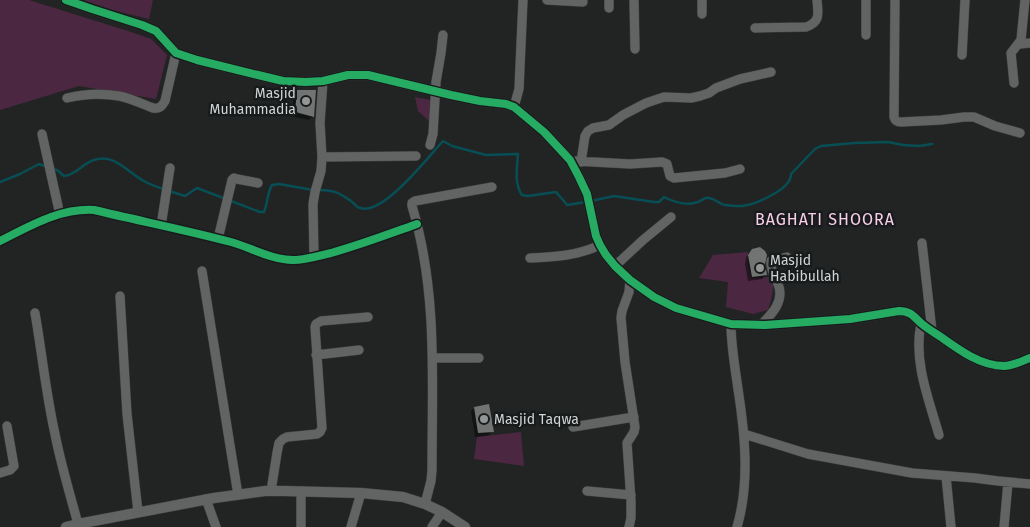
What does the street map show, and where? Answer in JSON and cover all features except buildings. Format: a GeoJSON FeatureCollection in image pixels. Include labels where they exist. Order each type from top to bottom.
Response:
{"type":"FeatureCollection","features":[{"type":"Feature","properties":{"kind":"street"},"geometry":{"type":"LineString","coordinates":[[66,0],[156,31],[176,53],[283,81],[323,81],[348,75],[368,75],[450,95],[514,107],[544,132],[570,160],[580,177],[589,202],[596,236],[615,266],[630,280],[654,297],[676,308],[731,324],[761,325],[850,319],[906,311],[932,332],[976,359],[994,365],[1006,366],[1030,358]]}},
{"type":"Feature","properties":{"kind":"street"},"geometry":{"type":"LineString","coordinates":[[514,107],[519,89],[523,0]]}},
{"type":"Feature","properties":{"kind":"street"},"geometry":{"type":"LineString","coordinates":[[547,0],[583,2]]}},
{"type":"Feature","properties":{"kind":"street"},"geometry":{"type":"LineString","coordinates":[[634,0],[635,49]]}},
{"type":"Feature","properties":{"kind":"street"},"geometry":{"type":"LineString","coordinates":[[702,0],[702,14]]}},
{"type":"Feature","properties":{"kind":"street"},"geometry":{"type":"LineString","coordinates":[[756,28],[806,27],[813,25],[818,14],[817,0]]}},
{"type":"Feature","properties":{"kind":"street"},"geometry":{"type":"LineString","coordinates":[[866,0],[866,35]]}},
{"type":"Feature","properties":{"kind":"street"},"geometry":{"type":"LineString","coordinates":[[895,0],[895,120],[901,122],[974,117],[995,126],[1020,133]]}},
{"type":"Feature","properties":{"kind":"street"},"geometry":{"type":"LineString","coordinates":[[962,55],[965,0]]}},
{"type":"Feature","properties":{"kind":"street"},"geometry":{"type":"LineString","coordinates":[[1020,44],[1025,0]]}},
{"type":"Feature","properties":{"kind":"street"},"geometry":{"type":"LineString","coordinates":[[430,145],[433,134],[436,82],[443,36]]}},
{"type":"Feature","properties":{"kind":"street"},"geometry":{"type":"LineString","coordinates":[[1014,83],[1011,53],[1020,44],[1030,43]]}},
{"type":"Feature","properties":{"kind":"street"},"geometry":{"type":"LineString","coordinates":[[66,98],[80,95],[120,96],[158,109],[165,101],[176,53]]}},
{"type":"Feature","properties":{"kind":"street"},"geometry":{"type":"LineString","coordinates":[[581,162],[585,136],[593,128],[609,125],[623,114],[646,103],[664,98],[700,96],[732,82],[771,72]]}},
{"type":"Feature","properties":{"kind":"street"},"geometry":{"type":"LineString","coordinates":[[314,257],[313,204],[321,171],[320,123],[323,81]]}},
{"type":"Feature","properties":{"kind":"street"},"geometry":{"type":"LineString","coordinates":[[42,134],[60,214]]}},
{"type":"Feature","properties":{"kind":"street"},"geometry":{"type":"LineString","coordinates":[[322,158],[416,156]]}},
{"type":"Feature","properties":{"kind":"street"},"geometry":{"type":"LineString","coordinates":[[570,160],[630,164],[662,162],[667,164],[670,176],[674,178],[725,173],[740,169]]}},
{"type":"Feature","properties":{"kind":"street"},"geometry":{"type":"LineString","coordinates":[[161,226],[170,168]]}},
{"type":"Feature","properties":{"kind":"street"},"geometry":{"type":"LineString","coordinates":[[218,239],[232,180],[234,178],[258,183]]}},
{"type":"Feature","properties":{"kind":"street"},"geometry":{"type":"LineString","coordinates":[[425,504],[432,470],[432,327],[423,246],[412,203],[492,187]]}},
{"type":"Feature","properties":{"kind":"street"},"geometry":{"type":"LineString","coordinates":[[0,240],[33,223],[74,210],[84,209],[232,242],[285,260],[314,257],[367,242],[417,224]]}},
{"type":"Feature","properties":{"kind":"street"},"geometry":{"type":"LineString","coordinates":[[615,266],[671,217]]}},
{"type":"Feature","properties":{"kind":"street"},"geometry":{"type":"LineString","coordinates":[[922,242],[932,332]]}},
{"type":"Feature","properties":{"kind":"street"},"geometry":{"type":"LineString","coordinates":[[530,258],[570,255],[591,250],[600,245]]}},
{"type":"Feature","properties":{"kind":"street"},"geometry":{"type":"LineString","coordinates":[[761,325],[773,313],[780,297],[771,261],[787,257]]}},
{"type":"Feature","properties":{"kind":"street"},"geometry":{"type":"LineString","coordinates":[[202,271],[238,495]]}},
{"type":"Feature","properties":{"kind":"street"},"geometry":{"type":"LineString","coordinates":[[628,527],[631,518],[631,495],[627,443],[635,427],[625,362],[621,318],[629,292],[630,280]]}},
{"type":"Feature","properties":{"kind":"street"},"geometry":{"type":"LineString","coordinates":[[120,296],[127,414],[138,512]]}},
{"type":"Feature","properties":{"kind":"street"},"geometry":{"type":"LineString","coordinates":[[36,312],[55,437],[78,524]]}},
{"type":"Feature","properties":{"kind":"street"},"geometry":{"type":"LineString","coordinates":[[271,491],[279,443],[287,437],[317,434],[322,428],[316,355],[316,324],[321,321],[368,317]]}},
{"type":"Feature","properties":{"kind":"street"},"geometry":{"type":"LineString","coordinates":[[731,324],[731,341],[744,434],[744,492],[742,510],[737,527]]}},
{"type":"Feature","properties":{"kind":"street"},"geometry":{"type":"LineString","coordinates":[[921,324],[919,346],[922,374],[939,435]]}},
{"type":"Feature","properties":{"kind":"street"},"geometry":{"type":"LineString","coordinates":[[316,355],[359,350]]}},
{"type":"Feature","properties":{"kind":"street"},"geometry":{"type":"LineString","coordinates":[[433,358],[479,358]]}},
{"type":"Feature","properties":{"kind":"street"},"geometry":{"type":"LineString","coordinates":[[573,427],[634,417]]}},
{"type":"Feature","properties":{"kind":"street"},"geometry":{"type":"LineString","coordinates":[[0,473],[10,470],[14,466],[7,426]]}},
{"type":"Feature","properties":{"kind":"street"},"geometry":{"type":"LineString","coordinates":[[744,434],[825,458],[921,475],[1030,484]]}},
{"type":"Feature","properties":{"kind":"street"},"geometry":{"type":"LineString","coordinates":[[946,476],[951,527]]}},
{"type":"Feature","properties":{"kind":"street"},"geometry":{"type":"LineString","coordinates":[[1004,527],[1008,482]]}},
{"type":"Feature","properties":{"kind":"street"},"geometry":{"type":"LineString","coordinates":[[66,527],[78,524],[104,523],[138,512],[206,499],[271,491],[361,492],[403,497],[442,512],[465,527]]}},
{"type":"Feature","properties":{"kind":"street"},"geometry":{"type":"LineString","coordinates":[[587,491],[631,495]]}},
{"type":"Feature","properties":{"kind":"street"},"geometry":{"type":"LineString","coordinates":[[301,492],[301,527]]}},
{"type":"Feature","properties":{"kind":"street"},"geometry":{"type":"LineString","coordinates":[[351,527],[361,492]]}},
{"type":"Feature","properties":{"kind":"street"},"geometry":{"type":"LineString","coordinates":[[206,499],[216,527]]}},
{"type":"Feature","properties":{"kind":"street"},"geometry":{"type":"LineString","coordinates":[[432,527],[442,512]]}},
{"type":"Feature","properties":{"kind":"shaded area"},"geometry":{"type":"Polygon","coordinates":[[[0,0],[29,0],[151,39],[167,55],[156,99],[79,86],[0,110],[0,0]]]}},
{"type":"Feature","properties":{"kind":"shaded area"},"geometry":{"type":"Polygon","coordinates":[[[85,0],[153,0],[149,19],[83,3],[85,0]]]}},
{"type":"Feature","properties":{"kind":"shaded area"},"geometry":{"type":"Polygon","coordinates":[[[415,97],[430,100],[431,123],[418,111],[415,97]]]}},
{"type":"Feature","properties":{"kind":"shaded area"},"geometry":{"type":"Polygon","coordinates":[[[748,252],[751,278],[772,277],[773,281],[768,310],[753,314],[726,307],[728,282],[699,278],[713,255],[748,252]]]}},
{"type":"Feature","properties":{"kind":"shaded area"},"geometry":{"type":"Polygon","coordinates":[[[521,432],[524,466],[474,459],[477,437],[521,432]]]}},
{"type":"Feature","properties":{"kind":"waterway"},"geometry":{"type":"LineString","coordinates":[[318,190],[341,194],[360,208],[370,208],[381,203],[405,183],[443,141],[452,146],[486,155],[518,154],[517,181],[522,195],[528,196],[556,192],[567,205],[585,202]]}},
{"type":"Feature","properties":{"kind":"waterway"},"geometry":{"type":"LineString","coordinates":[[591,201],[614,196],[659,202],[664,197],[676,202],[689,204],[707,198],[724,205],[742,206],[761,201],[781,189],[789,181],[791,174],[815,149],[821,146],[888,142],[919,146],[932,144]]}},
{"type":"Feature","properties":{"kind":"waterway"},"geometry":{"type":"LineString","coordinates":[[52,169],[57,170],[64,176],[72,174],[94,160],[107,159],[120,164],[145,181],[164,189]]}},
{"type":"Feature","properties":{"kind":"waterway"},"geometry":{"type":"LineString","coordinates":[[0,182],[39,164],[47,167]]}},
{"type":"Feature","properties":{"kind":"waterway"},"geometry":{"type":"LineString","coordinates":[[169,191],[185,196],[197,188],[264,212],[272,185],[279,184],[313,190]]}},
{"type":"Feature","properties":{"kind":"cycle path"},"geometry":{"type":"LineString","coordinates":[[66,0],[156,31],[176,53],[283,81],[323,81],[348,75],[368,75],[451,95],[514,107],[544,132],[570,160],[587,194],[596,236],[606,255],[630,280],[654,297],[676,308],[731,324],[765,325],[850,319],[903,311],[912,315],[963,352],[987,363],[1004,366],[1030,358]]}},
{"type":"Feature","properties":{"kind":"cycle path"},"geometry":{"type":"LineString","coordinates":[[0,241],[57,215],[81,210],[94,210],[197,233],[231,242],[277,258],[298,260],[342,250],[417,224]]}},
{"type":"Feature","properties":{"kind":"place","name":"Masjid Muhammadia"},"geometry":{"type":"Point","coordinates":[306,101]}},
{"type":"Feature","properties":{"kind":"place","name":"Masjid Habibullah"},"geometry":{"type":"Point","coordinates":[760,268]}},
{"type":"Feature","properties":{"kind":"place","name":"Masjid Taqwa"},"geometry":{"type":"Point","coordinates":[484,419]}},
{"type":"Feature","properties":{"kind":"district","name":"BAGHATI SHOORA"},"geometry":{"type":"Point","coordinates":[825,219]}}]}
